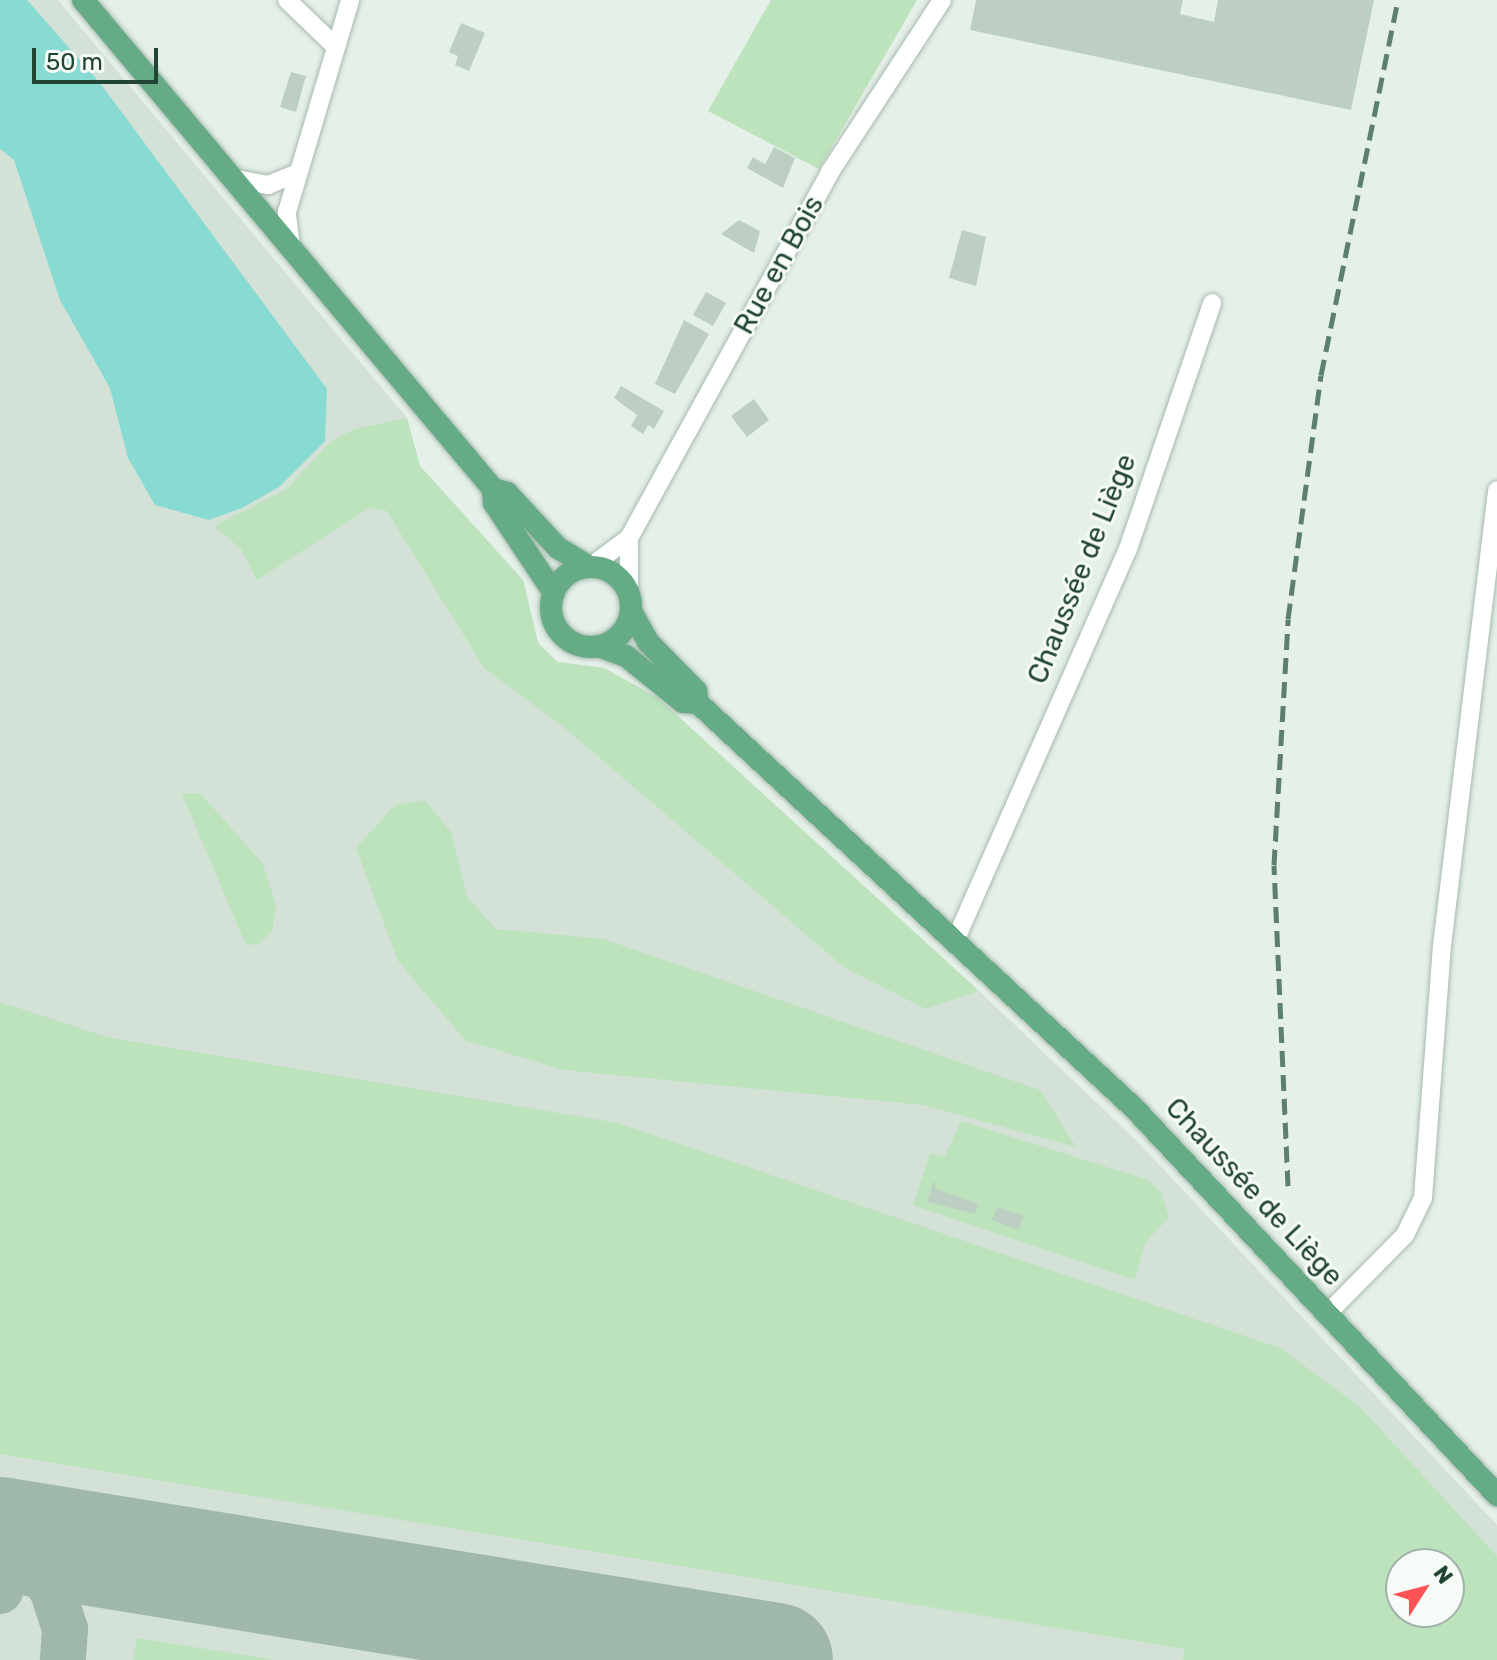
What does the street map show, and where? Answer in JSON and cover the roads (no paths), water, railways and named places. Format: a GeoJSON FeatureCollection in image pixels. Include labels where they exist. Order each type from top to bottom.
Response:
{"type":"FeatureCollection","features":[{"type":"Feature","properties":{"kind":"main road"},"geometry":{"type":"LineString","coordinates":[[83,0],[493,489],[507,493],[558,548],[590,567],[612,572],[630,602],[622,633],[598,646],[561,633],[551,607],[554,593],[567,574],[590,567]]}},
{"type":"Feature","properties":{"kind":"main road"},"geometry":{"type":"LineString","coordinates":[[493,489],[494,503],[554,593]]}},
{"type":"Feature","properties":{"kind":"main road","name":"Chaussée de Liège"},"geometry":{"type":"LineString","coordinates":[[630,602],[648,642],[696,691],[698,703],[1134,1108],[1497,1495]]}},
{"type":"Feature","properties":{"kind":"main road","name":"Chaussée de Liège"},"geometry":{"type":"LineString","coordinates":[[598,646],[626,656],[683,702],[698,703]]}},
{"type":"Feature","properties":{"kind":"street"},"geometry":{"type":"LineString","coordinates":[[287,0],[335,46]]}},
{"type":"Feature","properties":{"kind":"street"},"geometry":{"type":"LineString","coordinates":[[291,248],[287,212],[350,0]]}},
{"type":"Feature","properties":{"kind":"street","name":"Rue en Bois"},"geometry":{"type":"LineString","coordinates":[[590,567],[629,538],[830,172],[942,0]]}},
{"type":"Feature","properties":{"kind":"street"},"geometry":{"type":"LineString","coordinates":[[232,178],[268,185],[298,173]]}},
{"type":"Feature","properties":{"kind":"street","name":"Chaussée de Liège"},"geometry":{"type":"LineString","coordinates":[[955,941],[1128,549],[1212,303]]}},
{"type":"Feature","properties":{"kind":"street"},"geometry":{"type":"LineString","coordinates":[[1327,1314],[1405,1235],[1423,1198],[1442,946],[1497,490]]}},
{"type":"Feature","properties":{"kind":"street","name":"Rue en Bois"},"geometry":{"type":"LineString","coordinates":[[629,538],[630,602]]}},
{"type":"Feature","properties":{"kind":"water"},"geometry":{"type":"Polygon","coordinates":[[[0,0],[27,0],[100,83],[327,389],[325,441],[279,487],[242,508],[209,520],[155,505],[128,458],[110,388],[60,300],[14,160],[0,149],[0,0]]]}},
{"type":"Feature","properties":{"kind":"railway"},"geometry":{"type":"LineString","coordinates":[[1288,1186],[1274,865],[1288,619],[1321,375],[1398,0]]}}]}
